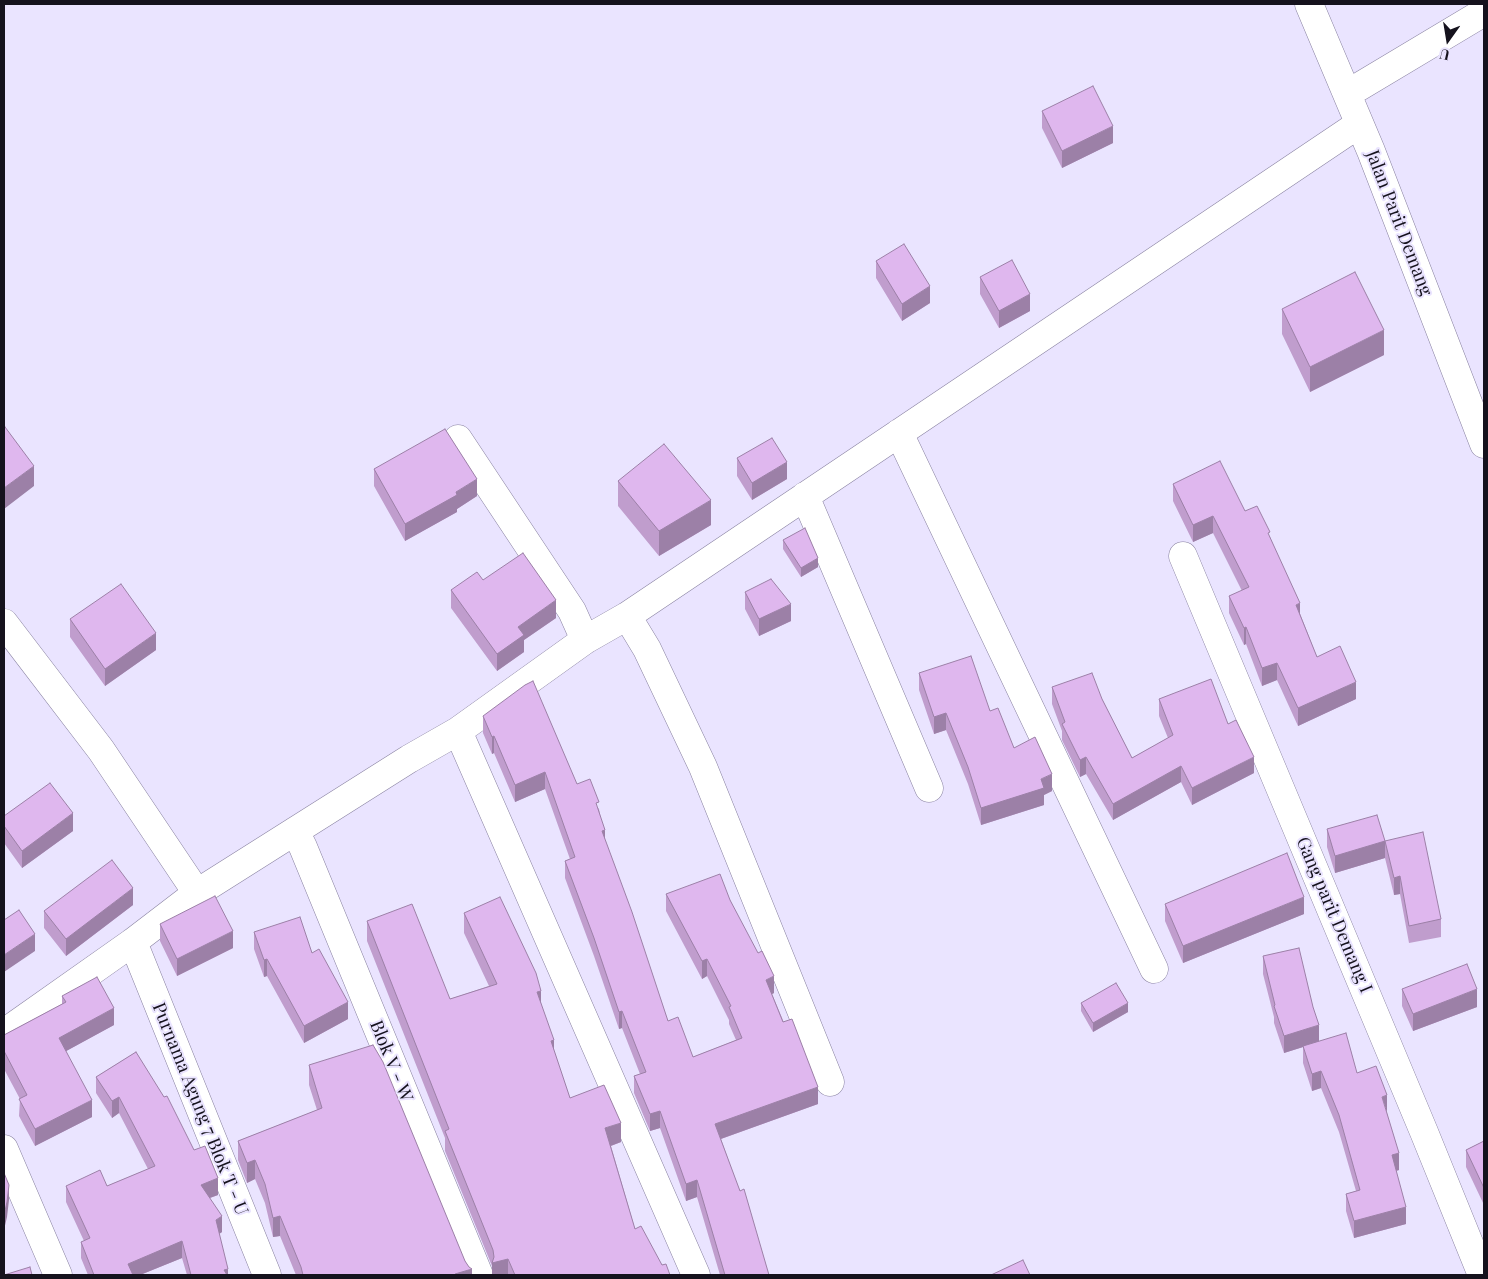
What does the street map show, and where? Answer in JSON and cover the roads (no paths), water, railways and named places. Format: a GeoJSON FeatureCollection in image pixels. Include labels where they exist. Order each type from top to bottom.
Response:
{"type":"FeatureCollection","features":[{"type":"Feature","properties":{"kind":"street","name":"Jalan Parit Demang"},"geometry":{"type":"LineString","coordinates":[[1309,4],[1371,151],[1484,444]]}},
{"type":"Feature","properties":{"kind":"street"},"geometry":{"type":"LineString","coordinates":[[1347,94],[1484,12]]}},
{"type":"Feature","properties":{"kind":"street"},"geometry":{"type":"LineString","coordinates":[[4,1033],[133,942],[197,893],[299,839],[408,759],[458,731],[585,640],[627,616],[1359,124]]}},
{"type":"Feature","properties":{"kind":"street"},"geometry":{"type":"LineString","coordinates":[[899,433],[1154,969]]}},
{"type":"Feature","properties":{"kind":"street"},"geometry":{"type":"LineString","coordinates":[[458,439],[572,610],[585,640]]}},
{"type":"Feature","properties":{"kind":"street"},"geometry":{"type":"LineString","coordinates":[[805,496],[929,788]]}},
{"type":"Feature","properties":{"kind":"street","name":"Gang parit Demang I"},"geometry":{"type":"LineString","coordinates":[[1183,556],[1410,1097],[1482,1275]]}},
{"type":"Feature","properties":{"kind":"street"},"geometry":{"type":"LineString","coordinates":[[627,616],[647,649],[704,767],[830,1082]]}},
{"type":"Feature","properties":{"kind":"street"},"geometry":{"type":"LineString","coordinates":[[4,624],[101,750],[197,893]]}},
{"type":"Feature","properties":{"kind":"street"},"geometry":{"type":"LineString","coordinates":[[458,731],[696,1275]]}},
{"type":"Feature","properties":{"kind":"street","name":"Blok V - W"},"geometry":{"type":"LineString","coordinates":[[299,839],[479,1275]]}},
{"type":"Feature","properties":{"kind":"street","name":"Purnama Agung 7 Blok T - U"},"geometry":{"type":"LineString","coordinates":[[133,942],[267,1275]]}},
{"type":"Feature","properties":{"kind":"street"},"geometry":{"type":"LineString","coordinates":[[4,1149],[58,1275]]}}]}
